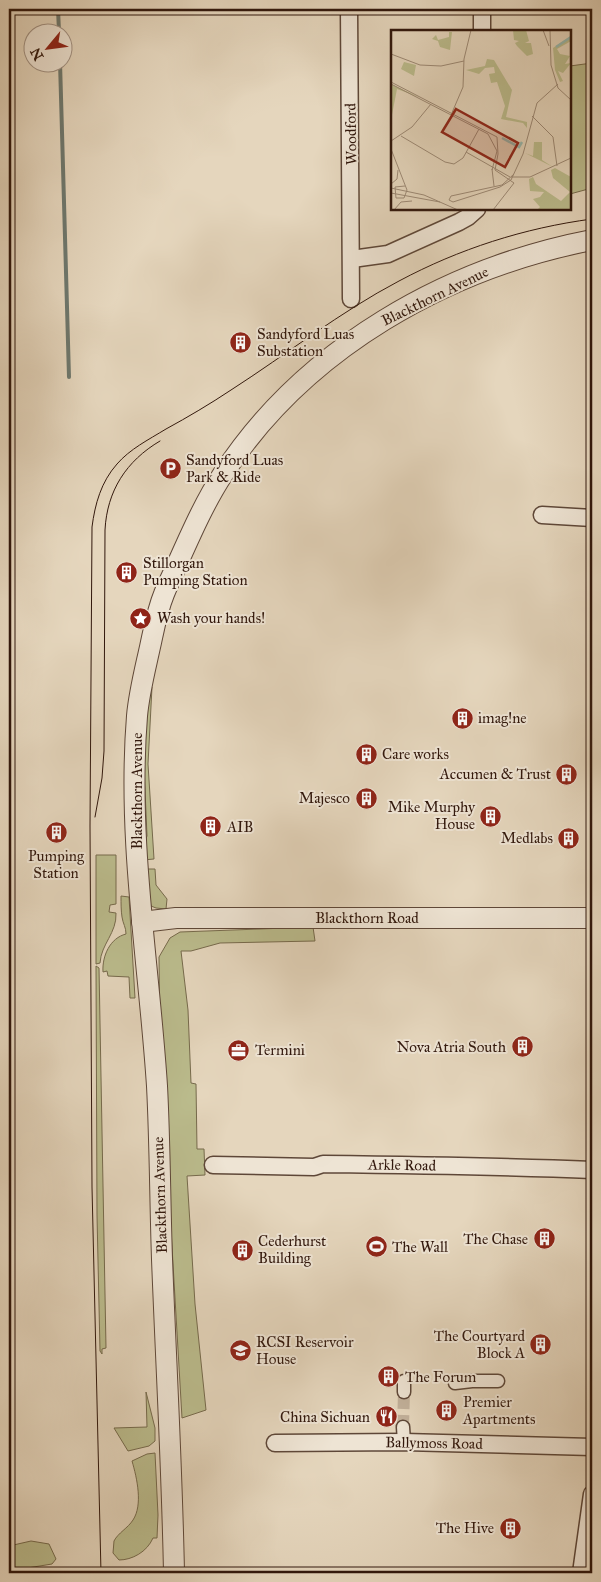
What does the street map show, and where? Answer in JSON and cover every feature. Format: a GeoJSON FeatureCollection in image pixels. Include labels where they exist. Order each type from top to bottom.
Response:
{"type":"FeatureCollection","features":[{"type":"Feature","properties":{"kind":"street","name":"Woodford"},"geometry":{"type":"LineString","coordinates":[[349,9],[352,299]]}},
{"type":"Feature","properties":{"kind":"street"},"geometry":{"type":"LineString","coordinates":[[482,9],[482,30]]}},
{"type":"Feature","properties":{"kind":"street"},"geometry":{"type":"LineString","coordinates":[[352,259],[388,254],[460,222],[476,210]]}},
{"type":"Feature","properties":{"kind":"street","name":"Blackthorn Avenue"},"geometry":{"type":"LineString","coordinates":[[170,1573],[157,1087],[137,866],[135,767],[137,713],[163,595],[197,520],[222,475],[260,424],[296,386],[322,363],[380,322],[427,296],[497,266],[542,251],[592,240]]}},
{"type":"Feature","properties":{"kind":"street"},"geometry":{"type":"LineString","coordinates":[[542,515],[592,518]]}},
{"type":"Feature","properties":{"kind":"street","name":"Blackthorn Road"},"geometry":{"type":"LineString","coordinates":[[142,922],[176,918],[592,918]]}},
{"type":"Feature","properties":{"kind":"street","name":"Arkle Road"},"geometry":{"type":"LineString","coordinates":[[213,1165],[314,1167],[323,1164],[390,1164],[514,1166],[592,1170]]}},
{"type":"Feature","properties":{"kind":"street"},"geometry":{"type":"LineString","coordinates":[[455,1383],[472,1380],[498,1381]]}},
{"type":"Feature","properties":{"kind":"street","name":"Ballymoss Road"},"geometry":{"type":"LineString","coordinates":[[275,1444],[403,1434],[592,1447]]}},
{"type":"Feature","properties":{"kind":"street"},"geometry":{"type":"LineString","coordinates":[[581,1573],[592,1494]]}},
{"type":"Feature","properties":{"kind":"green space"},"geometry":{"type":"Polygon","coordinates":[[[592,63],[592,188],[571,194],[571,66],[592,63]]]}},
{"type":"Feature","properties":{"kind":"green space"},"geometry":{"type":"Polygon","coordinates":[[[152,687],[148,764],[154,859],[143,860],[142,849],[147,836],[143,742],[150,689],[152,687]]]}},
{"type":"Feature","properties":{"kind":"green space"},"geometry":{"type":"Polygon","coordinates":[[[96,855],[116,855],[116,904],[110,905],[109,912],[116,913],[116,920],[103,950],[100,963],[96,964],[96,855]]]}},
{"type":"Feature","properties":{"kind":"green space"},"geometry":{"type":"Polygon","coordinates":[[[144,869],[155,869],[156,885],[167,899],[166,909],[151,906],[144,869]]]}},
{"type":"Feature","properties":{"kind":"green space"},"geometry":{"type":"Polygon","coordinates":[[[121,896],[129,897],[135,998],[130,998],[129,977],[108,976],[107,971],[103,972],[108,948],[116,939],[126,934],[122,919],[121,896]]]}},
{"type":"Feature","properties":{"kind":"green space"},"geometry":{"type":"Polygon","coordinates":[[[313,927],[315,941],[220,943],[191,951],[181,951],[188,1010],[191,1083],[196,1084],[197,1149],[204,1149],[205,1175],[187,1176],[195,1304],[206,1410],[182,1418],[160,1041],[159,957],[170,938],[180,932],[313,927]]]}},
{"type":"Feature","properties":{"kind":"green space"},"geometry":{"type":"Polygon","coordinates":[[[96,966],[99,968],[106,1348],[102,1349],[102,1354],[100,1351],[97,1215],[96,966]]]}},
{"type":"Feature","properties":{"kind":"green space"},"geometry":{"type":"Polygon","coordinates":[[[146,1392],[155,1428],[155,1441],[149,1446],[128,1451],[114,1428],[147,1427],[146,1392]]]}},
{"type":"Feature","properties":{"kind":"green space"},"geometry":{"type":"Polygon","coordinates":[[[155,1453],[158,1515],[157,1538],[153,1538],[139,1554],[129,1559],[119,1560],[113,1553],[114,1541],[133,1520],[138,1507],[137,1483],[132,1461],[147,1454],[155,1453]]]}},
{"type":"Feature","properties":{"kind":"green space"},"geometry":{"type":"Polygon","coordinates":[[[31,1541],[49,1544],[56,1559],[52,1564],[9,1571],[9,1546],[31,1541]]]}},
{"type":"Feature","properties":{"kind":"waterway"},"geometry":{"type":"LineString","coordinates":[[58,9],[59,22]]}},
{"type":"Feature","properties":{"kind":"waterway"},"geometry":{"type":"LineString","coordinates":[[60,72],[69,377]]}},
{"type":"Feature","properties":{"kind":"tunnel"},"geometry":{"type":"LineString","coordinates":[[403,1427],[404,1392]]}},
{"type":"Feature","properties":{"kind":"tram line"},"geometry":{"type":"LineString","coordinates":[[101,1573],[92,1187],[90,826],[92,527],[100,494],[111,471],[133,449],[223,395],[377,293],[445,259],[492,241],[542,228],[592,219]]}},
{"type":"Feature","properties":{"kind":"tram line"},"geometry":{"type":"LineString","coordinates":[[95,817],[102,778],[104,751],[105,530],[107,516],[114,490],[120,478],[137,458],[160,441]]}},
{"type":"Feature","properties":{"kind":"place","name":"Sandyford Luas Substation"},"geometry":{"type":"Point","coordinates":[241,343]}},
{"type":"Feature","properties":{"kind":"place","name":"Sandyford Luas Park & Ride"},"geometry":{"type":"Point","coordinates":[170,469]}},
{"type":"Feature","properties":{"kind":"place","name":"Stillorgan Pumping Station"},"geometry":{"type":"Point","coordinates":[127,572]}},
{"type":"Feature","properties":{"kind":"place","name":"Wash your hands!"},"geometry":{"type":"Point","coordinates":[141,618]}},
{"type":"Feature","properties":{"kind":"place","name":"imag!ne"},"geometry":{"type":"Point","coordinates":[462,718]}},
{"type":"Feature","properties":{"kind":"place","name":"Care works"},"geometry":{"type":"Point","coordinates":[366,754]}},
{"type":"Feature","properties":{"kind":"place","name":"Accumen & Trust"},"geometry":{"type":"Point","coordinates":[567,774]}},
{"type":"Feature","properties":{"kind":"place","name":"Majesco"},"geometry":{"type":"Point","coordinates":[366,798]}},
{"type":"Feature","properties":{"kind":"place","name":"Mike Murphy House"},"geometry":{"type":"Point","coordinates":[491,816]}},
{"type":"Feature","properties":{"kind":"place","name":"AIB"},"geometry":{"type":"Point","coordinates":[211,827]}},
{"type":"Feature","properties":{"kind":"place","name":"Pumping Station"},"geometry":{"type":"Point","coordinates":[56,833]}},
{"type":"Feature","properties":{"kind":"place","name":"Medlabs"},"geometry":{"type":"Point","coordinates":[569,838]}},
{"type":"Feature","properties":{"kind":"place","name":"Nova Atria South"},"geometry":{"type":"Point","coordinates":[522,1047]}},
{"type":"Feature","properties":{"kind":"place","name":"Termini"},"geometry":{"type":"Point","coordinates":[239,1050]}},
{"type":"Feature","properties":{"kind":"place","name":"The Chase"},"geometry":{"type":"Point","coordinates":[544,1239]}},
{"type":"Feature","properties":{"kind":"place","name":"The Wall"},"geometry":{"type":"Point","coordinates":[376,1247]}},
{"type":"Feature","properties":{"kind":"place","name":"Cederhurst Building"},"geometry":{"type":"Point","coordinates":[242,1250]}},
{"type":"Feature","properties":{"kind":"place","name":"The Courtyard Block A"},"geometry":{"type":"Point","coordinates":[541,1345]}},
{"type":"Feature","properties":{"kind":"place","name":"RCSI Reservoir House"},"geometry":{"type":"Point","coordinates":[240,1351]}},
{"type":"Feature","properties":{"kind":"place","name":"The Forum"},"geometry":{"type":"Point","coordinates":[389,1377]}},
{"type":"Feature","properties":{"kind":"place","name":"Premier Apartments"},"geometry":{"type":"Point","coordinates":[447,1411]}},
{"type":"Feature","properties":{"kind":"place","name":"China Sichuan"},"geometry":{"type":"Point","coordinates":[386,1417]}},
{"type":"Feature","properties":{"kind":"place","name":"The Hive"},"geometry":{"type":"Point","coordinates":[510,1528]}}]}
